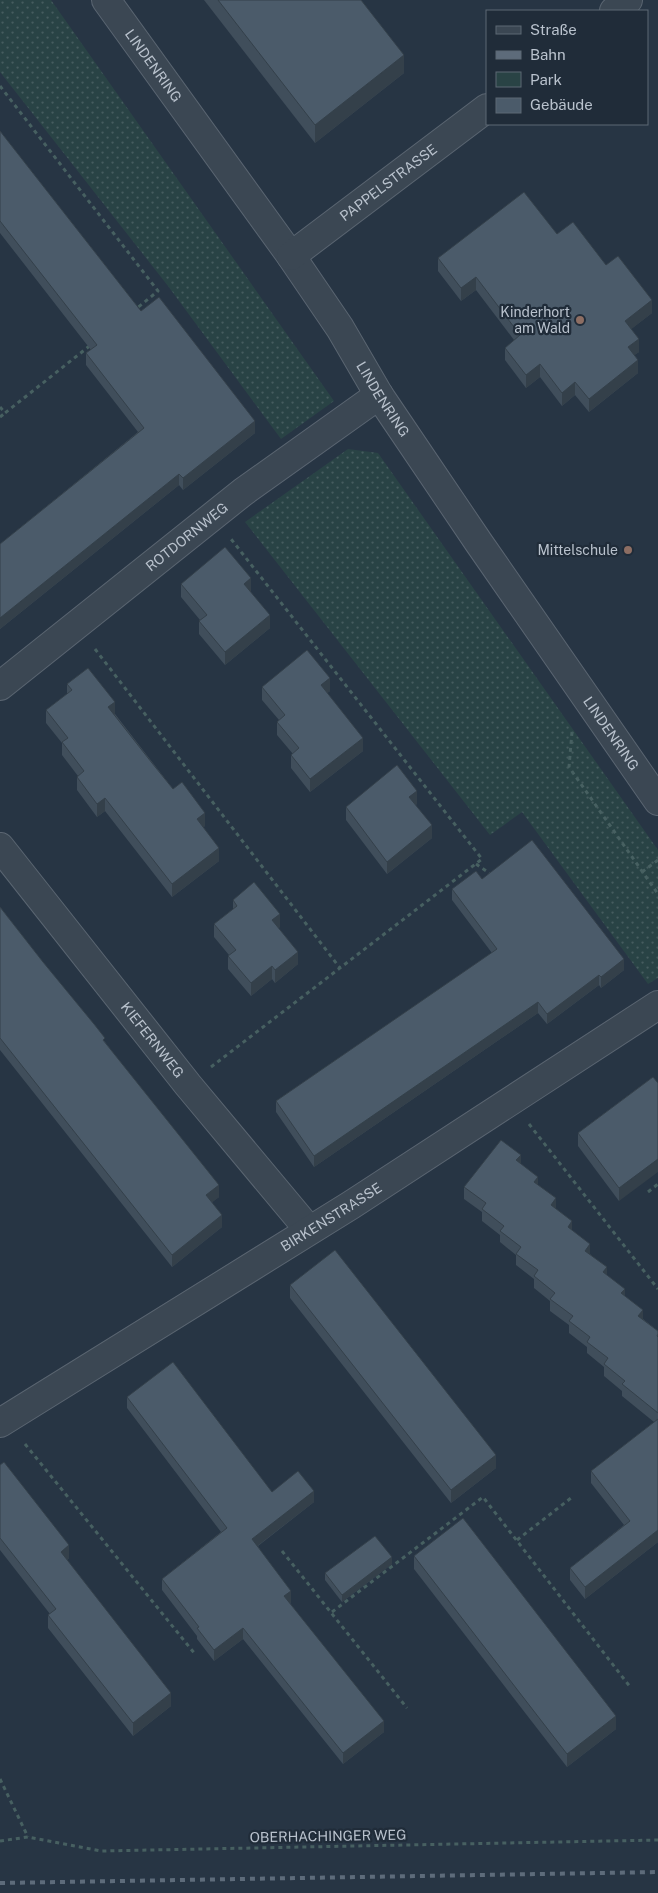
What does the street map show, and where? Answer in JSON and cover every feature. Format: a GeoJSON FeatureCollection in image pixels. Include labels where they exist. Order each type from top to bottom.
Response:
{"type":"FeatureCollection","features":[{"type":"Feature","properties":{"kind":"street","name":"LINDENRING"},"geometry":{"type":"LineString","coordinates":[[106,0],[292,256],[340,328],[379,395],[658,801]]}},
{"type":"Feature","properties":{"kind":"street"},"geometry":{"type":"LineString","coordinates":[[615,10],[628,0]]}},
{"type":"Feature","properties":{"kind":"street","name":"PAPPELSTRASSE"},"geometry":{"type":"LineString","coordinates":[[292,256],[486,109]]}},
{"type":"Feature","properties":{"kind":"street","name":"ROTDORNWEG"},"geometry":{"type":"LineString","coordinates":[[0,686],[243,492],[379,395]]}},
{"type":"Feature","properties":{"kind":"street","name":"KIEFERNWEG"},"geometry":{"type":"LineString","coordinates":[[0,847],[188,1085],[309,1230]]}},
{"type":"Feature","properties":{"kind":"street","name":"BIRKENSTRASSE"},"geometry":{"type":"LineString","coordinates":[[3,1421],[309,1230],[658,1005]]}},
{"type":"Feature","properties":{"kind":"path"},"geometry":{"type":"LineString","coordinates":[[0,86],[158,291],[135,310]]}},
{"type":"Feature","properties":{"kind":"path"},"geometry":{"type":"LineString","coordinates":[[0,417],[96,341]]}},
{"type":"Feature","properties":{"kind":"path"},"geometry":{"type":"LineString","coordinates":[[0,407],[5,413]]}},
{"type":"Feature","properties":{"kind":"path"},"geometry":{"type":"LineString","coordinates":[[188,1085],[482,859],[213,516]]}},
{"type":"Feature","properties":{"kind":"path"},"geometry":{"type":"LineString","coordinates":[[76,624],[340,968]]}},
{"type":"Feature","properties":{"kind":"path"},"geometry":{"type":"LineString","coordinates":[[573,725],[569,767],[658,894]]}},
{"type":"Feature","properties":{"kind":"path"},"geometry":{"type":"LineString","coordinates":[[642,872],[658,860]]}},
{"type":"Feature","properties":{"kind":"path"},"geometry":{"type":"LineString","coordinates":[[476,864],[493,875]]}},
{"type":"Feature","properties":{"kind":"path"},"geometry":{"type":"LineString","coordinates":[[511,1101],[658,1289]]}},
{"type":"Feature","properties":{"kind":"path"},"geometry":{"type":"LineString","coordinates":[[648,1192],[658,1184]]}},
{"type":"Feature","properties":{"kind":"path"},"geometry":{"type":"LineString","coordinates":[[3,1421],[195,1654]]}},
{"type":"Feature","properties":{"kind":"path"},"geometry":{"type":"LineString","coordinates":[[332,1612],[483,1497],[631,1688]]}},
{"type":"Feature","properties":{"kind":"path"},"geometry":{"type":"LineString","coordinates":[[517,1540],[571,1498]]}},
{"type":"Feature","properties":{"kind":"path"},"geometry":{"type":"LineString","coordinates":[[282,1551],[407,1708]]}},
{"type":"Feature","properties":{"kind":"path"},"geometry":{"type":"LineString","coordinates":[[0,1779],[28,1837]]}},
{"type":"Feature","properties":{"kind":"path","name":"OBERHACHINGER WEG"},"geometry":{"type":"LineString","coordinates":[[0,1841],[28,1837],[101,1851],[658,1840]]}},
{"type":"Feature","properties":{"kind":"green space"},"geometry":{"type":"Polygon","coordinates":[[[0,0],[51,0],[334,401],[281,439],[168,286],[0,72],[0,0]]]}},
{"type":"Feature","properties":{"kind":"green space"},"geometry":{"type":"Polygon","coordinates":[[[348,449],[378,453],[658,850],[658,978],[648,984],[522,812],[490,835],[245,522],[348,449]]]}},
{"type":"Feature","properties":{"kind":"building"},"geometry":{"type":"Polygon","coordinates":[[[218,0],[361,0],[404,55],[315,125],[218,0]]]}},
{"type":"Feature","properties":{"kind":"building"},"geometry":{"type":"Polygon","coordinates":[[[0,131],[141,311],[159,297],[255,421],[183,478],[179,474],[0,618],[0,544],[144,428],[86,353],[97,345],[0,221],[0,131]]]}},
{"type":"Feature","properties":{"kind":"building"},"geometry":{"type":"Polygon","coordinates":[[[524,192],[557,234],[573,222],[606,265],[618,256],[652,300],[625,321],[639,339],[628,347],[638,360],[589,399],[575,382],[562,393],[540,364],[526,375],[505,348],[520,335],[476,277],[461,288],[438,258],[524,192]]]}},
{"type":"Feature","properties":{"kind":"building"},"geometry":{"type":"Polygon","coordinates":[[[225,547],[251,578],[244,584],[270,615],[225,652],[199,621],[207,615],[181,584],[225,547]]]}},
{"type":"Feature","properties":{"kind":"building"},"geometry":{"type":"Polygon","coordinates":[[[307,650],[330,678],[321,685],[363,738],[310,779],[291,755],[299,748],[277,722],[285,715],[262,687],[307,650]]]}},
{"type":"Feature","properties":{"kind":"building"},"geometry":{"type":"Polygon","coordinates":[[[88,668],[115,702],[108,707],[152,763],[173,789],[182,782],[205,813],[197,819],[219,848],[172,884],[105,798],[97,804],[77,777],[84,771],[62,742],[68,738],[46,710],[72,690],[67,684],[88,668]]]}},
{"type":"Feature","properties":{"kind":"building"},"geometry":{"type":"Polygon","coordinates":[[[397,765],[417,791],[409,797],[432,825],[387,862],[346,807],[397,765]]]}},
{"type":"Feature","properties":{"kind":"building"},"geometry":{"type":"Polygon","coordinates":[[[532,840],[624,959],[601,977],[599,975],[547,1014],[538,1002],[314,1156],[276,1101],[497,949],[452,889],[476,871],[482,879],[532,840]]]}},
{"type":"Feature","properties":{"kind":"building"},"geometry":{"type":"Polygon","coordinates":[[[254,882],[280,914],[272,920],[298,952],[275,970],[272,966],[251,983],[228,956],[236,950],[214,924],[237,906],[233,900],[254,882]]]}},
{"type":"Feature","properties":{"kind":"building"},"geometry":{"type":"Polygon","coordinates":[[[0,907],[219,1185],[206,1195],[222,1215],[172,1255],[0,1038],[0,907]]]}},
{"type":"Feature","properties":{"kind":"building"},"geometry":{"type":"Polygon","coordinates":[[[653,1077],[658,1083],[658,1159],[619,1188],[578,1133],[653,1077]]]}},
{"type":"Feature","properties":{"kind":"building"},"geometry":{"type":"Polygon","coordinates":[[[501,1140],[521,1155],[516,1160],[538,1177],[534,1182],[556,1198],[551,1205],[572,1221],[568,1227],[590,1244],[585,1251],[607,1267],[603,1272],[625,1289],[621,1293],[643,1310],[638,1316],[658,1331],[658,1413],[622,1384],[625,1381],[604,1364],[608,1358],[587,1342],[590,1337],[569,1321],[573,1316],[550,1299],[555,1293],[534,1276],[538,1270],[516,1254],[521,1247],[500,1231],[504,1226],[482,1209],[486,1203],[464,1187],[501,1140]]]}},
{"type":"Feature","properties":{"kind":"building"},"geometry":{"type":"Polygon","coordinates":[[[335,1250],[496,1455],[451,1490],[290,1285],[335,1250]]]}},
{"type":"Feature","properties":{"kind":"building"},"geometry":{"type":"Polygon","coordinates":[[[173,1362],[272,1492],[298,1471],[314,1491],[252,1539],[291,1591],[284,1596],[384,1721],[343,1753],[243,1628],[214,1650],[162,1579],[227,1528],[127,1397],[173,1362]]]}},
{"type":"Feature","properties":{"kind":"building"},"geometry":{"type":"Polygon","coordinates":[[[658,1419],[658,1530],[585,1587],[570,1568],[630,1521],[591,1471],[658,1419]]]}},
{"type":"Feature","properties":{"kind":"building"},"geometry":{"type":"Polygon","coordinates":[[[4,1462],[69,1545],[61,1552],[171,1693],[133,1723],[48,1615],[56,1609],[0,1538],[0,1465],[4,1462]]]}},
{"type":"Feature","properties":{"kind":"building"},"geometry":{"type":"Polygon","coordinates":[[[463,1518],[616,1716],[567,1754],[414,1556],[463,1518]]]}},
{"type":"Feature","properties":{"kind":"building"},"geometry":{"type":"Polygon","coordinates":[[[375,1536],[392,1557],[342,1595],[325,1573],[375,1536]]]}},
{"type":"Feature","properties":{"kind":"railway"},"geometry":{"type":"LineString","coordinates":[[0,1883],[658,1872]]}},
{"type":"Feature","properties":{"kind":"place","name":"Kinderhort am Wald"},"geometry":{"type":"Point","coordinates":[580,320]}},
{"type":"Feature","properties":{"kind":"place","name":"Mittelschule"},"geometry":{"type":"Point","coordinates":[628,550]}}]}
